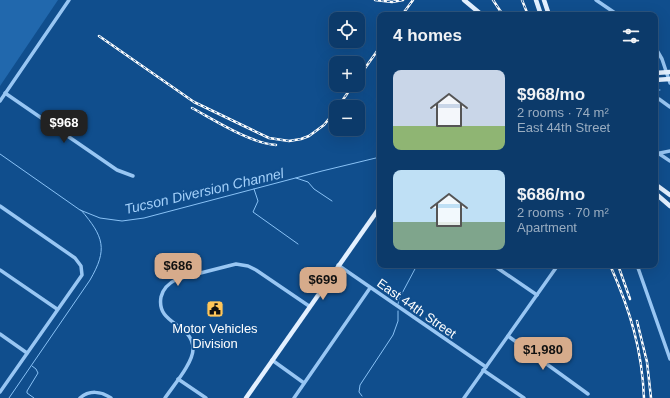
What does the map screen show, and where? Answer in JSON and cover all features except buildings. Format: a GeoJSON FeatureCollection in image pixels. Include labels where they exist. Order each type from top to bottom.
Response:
{"type":"FeatureCollection","features":[{"type":"Feature","properties":{"kind":"main road"},"geometry":{"type":"LineString","coordinates":[[464,0],[478,12]]}},
{"type":"Feature","properties":{"kind":"main road"},"geometry":{"type":"LineString","coordinates":[[536,0],[540,12]]}},
{"type":"Feature","properties":{"kind":"main road"},"geometry":{"type":"LineString","coordinates":[[544,0],[548,12]]}},
{"type":"Feature","properties":{"kind":"main road"},"geometry":{"type":"LineString","coordinates":[[658,73],[668,72]]}},
{"type":"Feature","properties":{"kind":"main road"},"geometry":{"type":"LineString","coordinates":[[658,80],[670,80]]}},
{"type":"Feature","properties":{"kind":"main road"},"geometry":{"type":"LineString","coordinates":[[658,186],[670,194]]}},
{"type":"Feature","properties":{"kind":"main road"},"geometry":{"type":"LineString","coordinates":[[658,194],[670,204]]}},
{"type":"Feature","properties":{"kind":"main road"},"geometry":{"type":"LineString","coordinates":[[246,398],[309,306],[377,211]]}},
{"type":"Feature","properties":{"kind":"street"},"geometry":{"type":"LineString","coordinates":[[0,100],[69,0]]}},
{"type":"Feature","properties":{"kind":"street"},"geometry":{"type":"LineString","coordinates":[[596,0],[612,12]]}},
{"type":"Feature","properties":{"kind":"street"},"geometry":{"type":"LineString","coordinates":[[658,53],[668,72],[670,80]]}},
{"type":"Feature","properties":{"kind":"street"},"geometry":{"type":"LineString","coordinates":[[5,93],[117,170],[133,176]]}},
{"type":"Feature","properties":{"kind":"street"},"geometry":{"type":"LineString","coordinates":[[659,99],[670,107]]}},
{"type":"Feature","properties":{"kind":"street"},"geometry":{"type":"LineString","coordinates":[[658,153],[670,151]]}},
{"type":"Feature","properties":{"kind":"street"},"geometry":{"type":"LineString","coordinates":[[658,154],[670,161]]}},
{"type":"Feature","properties":{"kind":"street"},"geometry":{"type":"LineString","coordinates":[[0,206],[75,258],[81,266],[82,275],[0,392]]}},
{"type":"Feature","properties":{"kind":"street"},"geometry":{"type":"LineString","coordinates":[[165,398],[192,355],[193,347],[191,338],[167,318],[161,310],[161,295],[169,283],[176,279],[236,264],[248,266],[260,272],[309,306]]}},
{"type":"Feature","properties":{"kind":"street","name":"East 44th Street"},"geometry":{"type":"LineString","coordinates":[[338,265],[524,398]]}},
{"type":"Feature","properties":{"kind":"street"},"geometry":{"type":"LineString","coordinates":[[497,268],[537,295]]}},
{"type":"Feature","properties":{"kind":"street"},"geometry":{"type":"LineString","coordinates":[[464,398],[556,268]]}},
{"type":"Feature","properties":{"kind":"street"},"geometry":{"type":"LineString","coordinates":[[639,268],[670,359]]}},
{"type":"Feature","properties":{"kind":"street"},"geometry":{"type":"LineString","coordinates":[[0,270],[57,309]]}},
{"type":"Feature","properties":{"kind":"street"},"geometry":{"type":"LineString","coordinates":[[294,398],[370,288]]}},
{"type":"Feature","properties":{"kind":"street"},"geometry":{"type":"LineString","coordinates":[[0,334],[27,353]]}},
{"type":"Feature","properties":{"kind":"street"},"geometry":{"type":"LineString","coordinates":[[508,336],[588,394]]}},
{"type":"Feature","properties":{"kind":"street"},"geometry":{"type":"LineString","coordinates":[[272,360],[304,383]]}},
{"type":"Feature","properties":{"kind":"street"},"geometry":{"type":"LineString","coordinates":[[178,379],[206,398]]}},
{"type":"Feature","properties":{"kind":"street"},"geometry":{"type":"LineString","coordinates":[[80,398],[88,393],[95,392],[105,394],[111,398]]}},
{"type":"Feature","properties":{"kind":"shaded area"},"geometry":{"type":"Polygon","coordinates":[[[0,0],[58,0],[0,86],[0,0]]]}},
{"type":"Feature","properties":{"kind":"waterway","name":"Tucson Diversion Channel"},"geometry":{"type":"LineString","coordinates":[[0,154],[80,210],[100,218],[122,221],[144,218],[377,158]]}},
{"type":"Feature","properties":{"kind":"waterway"},"geometry":{"type":"LineString","coordinates":[[296,178],[308,182],[314,189],[332,201]]}},
{"type":"Feature","properties":{"kind":"waterway"},"geometry":{"type":"LineString","coordinates":[[254,189],[258,201],[253,212],[298,244]]}},
{"type":"Feature","properties":{"kind":"waterway"},"geometry":{"type":"LineString","coordinates":[[9,398],[96,269],[101,251],[99,236],[89,219],[81,210]]}},
{"type":"Feature","properties":{"kind":"waterway"},"geometry":{"type":"LineString","coordinates":[[398,304],[399,299],[415,268]]}},
{"type":"Feature","properties":{"kind":"waterway"},"geometry":{"type":"LineString","coordinates":[[362,396],[359,392],[360,385],[393,335],[398,321],[398,311]]}},
{"type":"Feature","properties":{"kind":"waterway"},"geometry":{"type":"LineString","coordinates":[[32,366],[38,373],[27,393],[34,398]]}},
{"type":"Feature","properties":{"kind":"railway"},"geometry":{"type":"LineString","coordinates":[[375,0],[392,2],[403,0]]}},
{"type":"Feature","properties":{"kind":"railway"},"geometry":{"type":"LineString","coordinates":[[404,12],[413,0]]}},
{"type":"Feature","properties":{"kind":"railway"},"geometry":{"type":"LineString","coordinates":[[493,0],[501,12]]}},
{"type":"Feature","properties":{"kind":"railway"},"geometry":{"type":"LineString","coordinates":[[522,0],[527,12]]}},
{"type":"Feature","properties":{"kind":"railway"},"geometry":{"type":"LineString","coordinates":[[99,36],[194,102],[269,138],[289,141],[301,139],[309,136],[324,125],[329,119]]}},
{"type":"Feature","properties":{"kind":"railway"},"geometry":{"type":"LineString","coordinates":[[365,68],[377,51]]}},
{"type":"Feature","properties":{"kind":"railway"},"geometry":{"type":"LineString","coordinates":[[343,100],[348,92]]}},
{"type":"Feature","properties":{"kind":"railway"},"geometry":{"type":"LineString","coordinates":[[192,108],[244,136],[276,145]]}},
{"type":"Feature","properties":{"kind":"railway"},"geometry":{"type":"LineString","coordinates":[[611,268],[634,330],[641,363],[644,398]]}},
{"type":"Feature","properties":{"kind":"railway"},"geometry":{"type":"LineString","coordinates":[[619,268],[630,299]]}},
{"type":"Feature","properties":{"kind":"railway"},"geometry":{"type":"LineString","coordinates":[[637,321],[647,362],[651,398]]}},
{"type":"Feature","properties":{"kind":"place","name":"Motor Vehicles Division"},"geometry":{"type":"Point","coordinates":[215,309]}}]}
